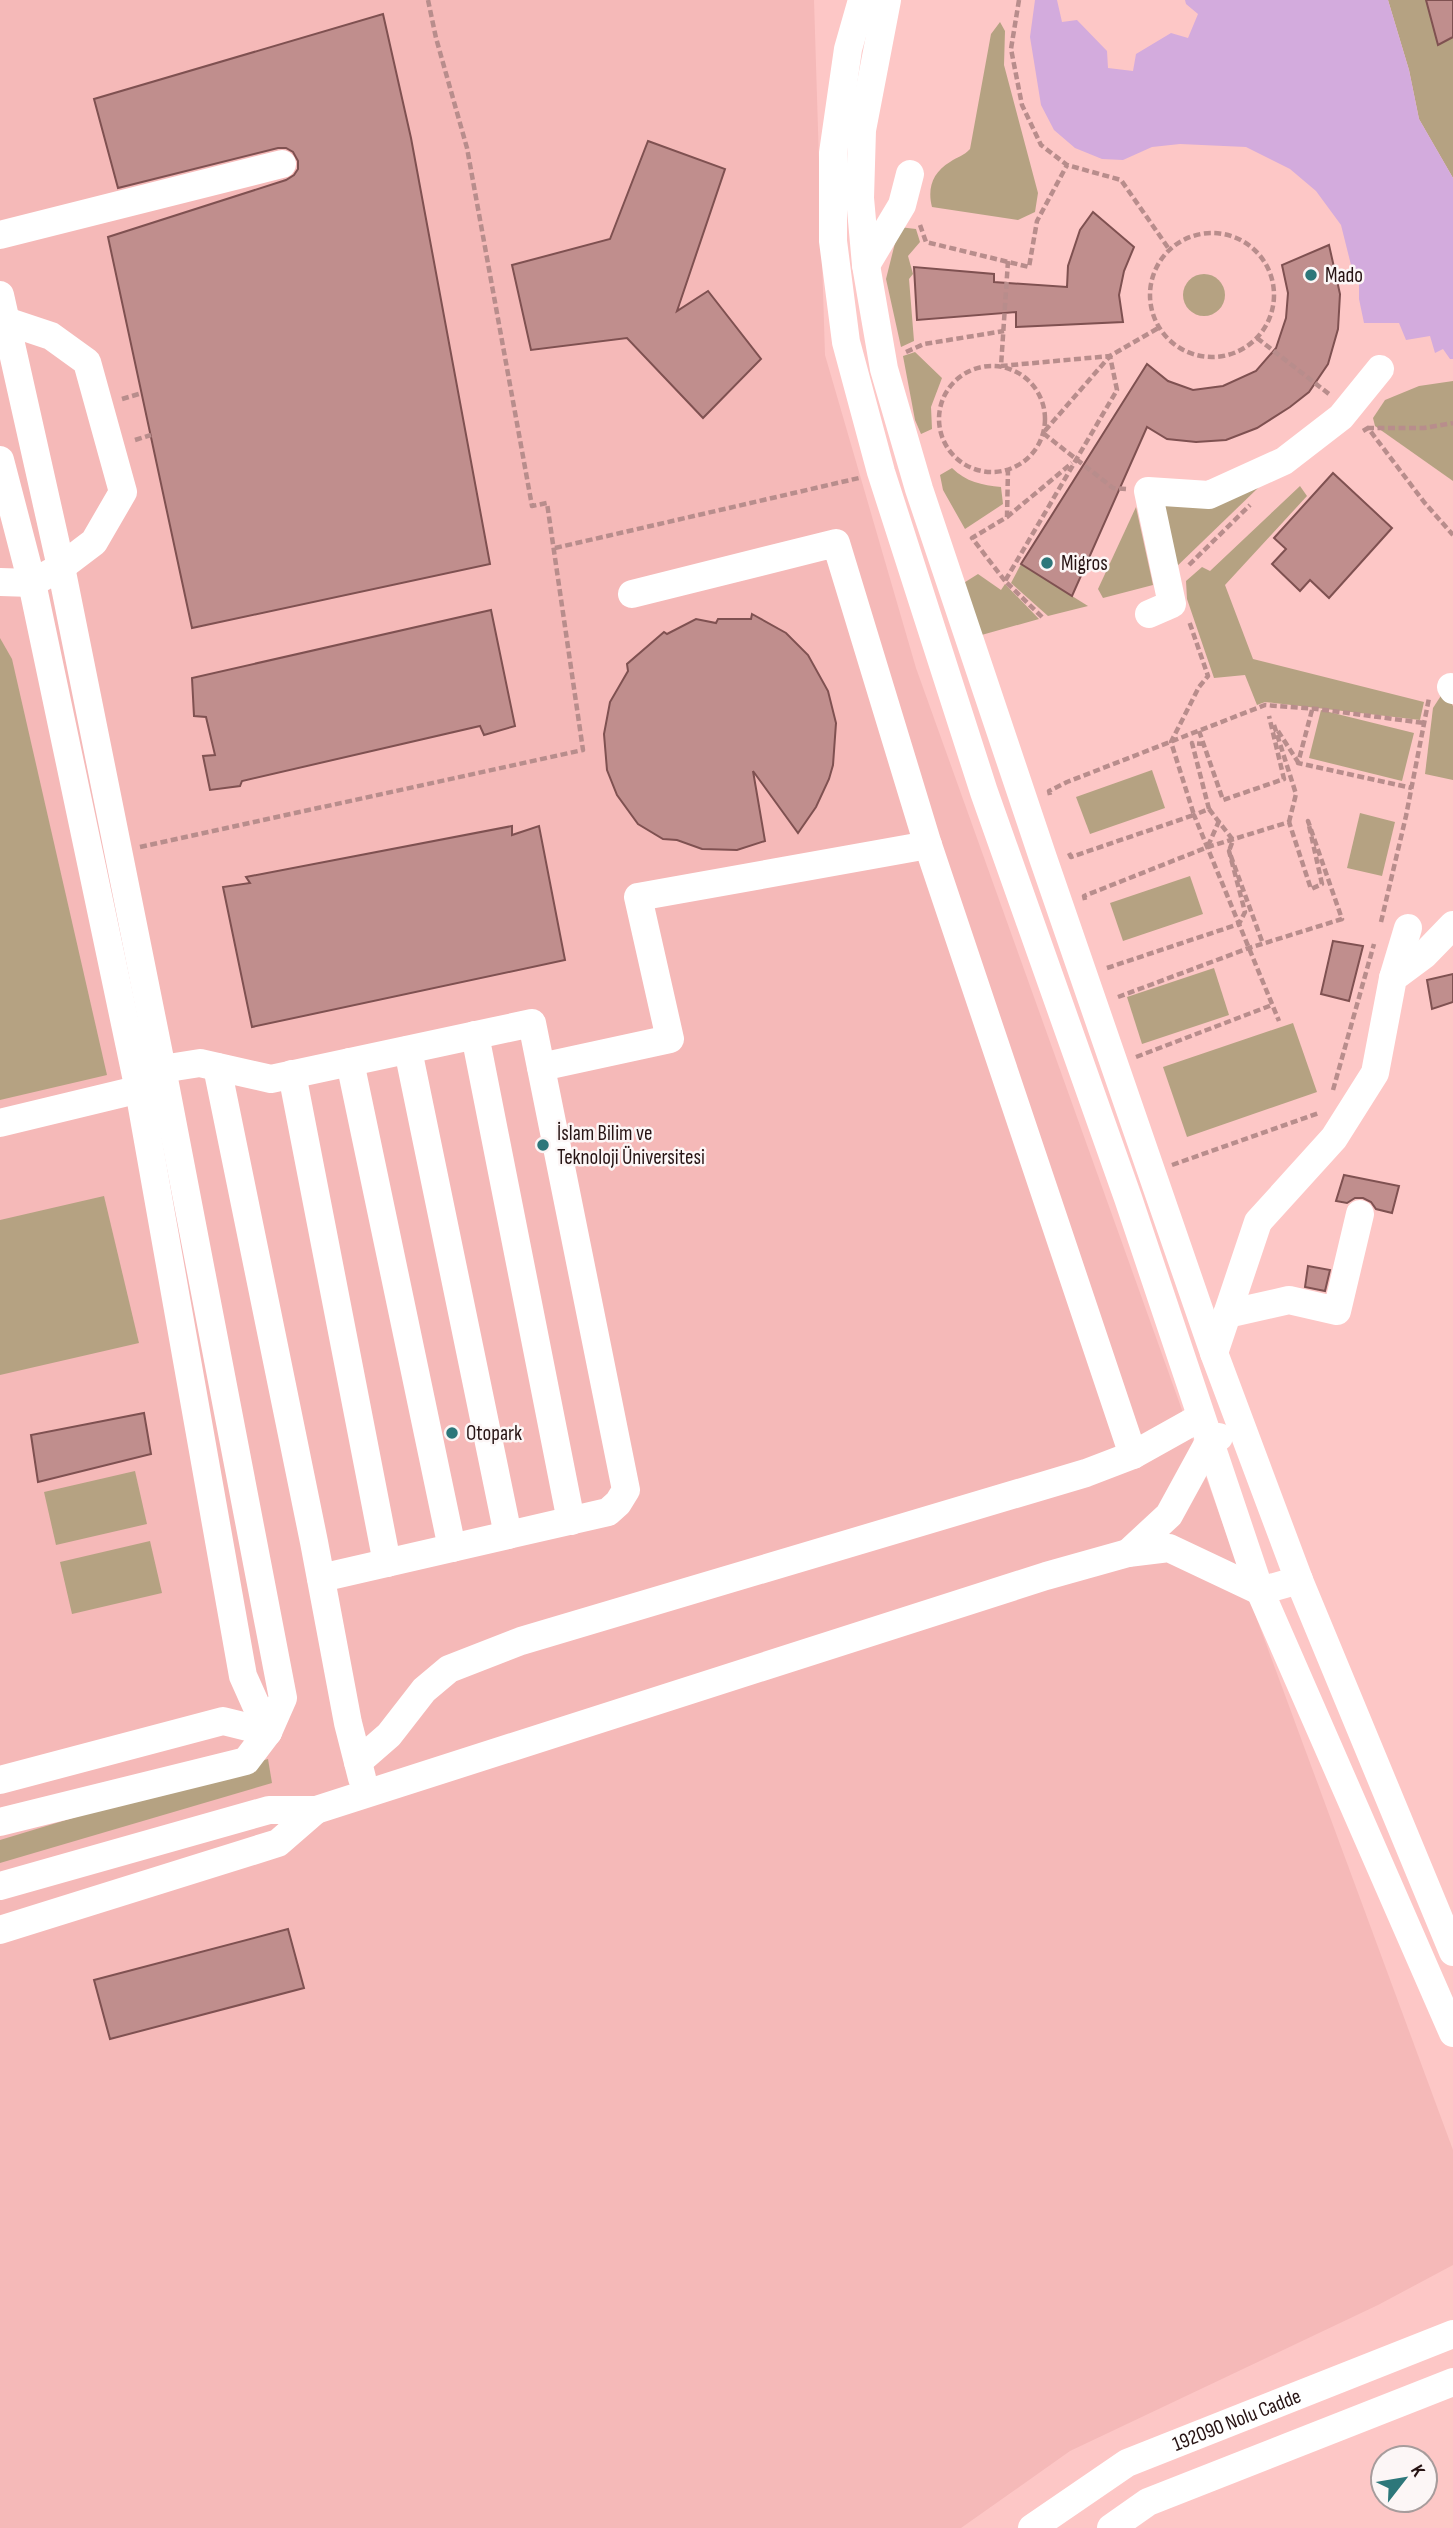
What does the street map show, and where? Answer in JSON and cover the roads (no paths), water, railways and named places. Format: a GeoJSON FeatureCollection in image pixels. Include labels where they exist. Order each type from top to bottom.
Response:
{"type":"FeatureCollection","features":[{"type":"Feature","properties":{"kind":"street"},"geometry":{"type":"LineString","coordinates":[[862,0],[848,50],[833,153],[833,241],[846,342],[881,472],[984,792],[1128,1198],[1260,1591],[1453,2033]]}},
{"type":"Feature","properties":{"kind":"street"},"geometry":{"type":"LineString","coordinates":[[887,0],[862,130],[860,198],[866,265],[884,369],[919,489],[1214,1353],[1299,1580],[1453,1952]]}},
{"type":"Feature","properties":{"kind":"street"},"geometry":{"type":"LineString","coordinates":[[0,235],[282,164]]}},
{"type":"Feature","properties":{"kind":"street"},"geometry":{"type":"LineString","coordinates":[[866,265],[902,205],[910,174]]}},
{"type":"Feature","properties":{"kind":"street"},"geometry":{"type":"LineString","coordinates":[[2,311],[61,566],[118,852],[155,1081]]}},
{"type":"Feature","properties":{"kind":"street"},"geometry":{"type":"LineString","coordinates":[[0,582],[32,583],[94,542],[123,492],[87,362],[51,336],[2,311]]}},
{"type":"Feature","properties":{"kind":"street"},"geometry":{"type":"LineString","coordinates":[[1149,614],[1172,604],[1148,491],[1209,495],[1284,461],[1341,417],[1352,422],[1380,369]]}},
{"type":"Feature","properties":{"kind":"street"},"geometry":{"type":"LineString","coordinates":[[0,460],[155,1081],[283,1698],[268,1732],[246,1761],[0,1822]]}},
{"type":"Feature","properties":{"kind":"street"},"geometry":{"type":"LineString","coordinates":[[632,594],[836,543],[928,845],[1133,1455]]}},
{"type":"Feature","properties":{"kind":"street"},"geometry":{"type":"LineString","coordinates":[[541,1067],[670,1039],[638,897],[928,845]]}},
{"type":"Feature","properties":{"kind":"street"},"geometry":{"type":"LineString","coordinates":[[1393,978],[1424,955],[1453,925]]}},
{"type":"Feature","properties":{"kind":"street"},"geometry":{"type":"LineString","coordinates":[[1214,1353],[1258,1222],[1334,1138],[1375,1073],[1393,978],[1408,928]]}},
{"type":"Feature","properties":{"kind":"street"},"geometry":{"type":"LineString","coordinates":[[0,1123],[155,1081],[200,1063],[271,1079],[532,1023],[626,1490],[608,1512],[321,1577]]}},
{"type":"Feature","properties":{"kind":"street"},"geometry":{"type":"LineString","coordinates":[[475,1035],[571,1521]]}},
{"type":"Feature","properties":{"kind":"street"},"geometry":{"type":"LineString","coordinates":[[408,1050],[508,1535]]}},
{"type":"Feature","properties":{"kind":"street"},"geometry":{"type":"LineString","coordinates":[[350,1062],[452,1548]]}},
{"type":"Feature","properties":{"kind":"street"},"geometry":{"type":"LineString","coordinates":[[217,1067],[321,1577],[348,1723],[366,1794]]}},
{"type":"Feature","properties":{"kind":"street"},"geometry":{"type":"LineString","coordinates":[[292,1074],[387,1563]]}},
{"type":"Feature","properties":{"kind":"street"},"geometry":{"type":"LineString","coordinates":[[1227,1314],[1289,1300],[1337,1311],[1360,1214]]}},
{"type":"Feature","properties":{"kind":"street"},"geometry":{"type":"LineString","coordinates":[[358,1762],[389,1735],[424,1690],[449,1669],[521,1641],[1086,1473],[1206,1429],[1241,1428]]}},
{"type":"Feature","properties":{"kind":"street"},"geometry":{"type":"LineString","coordinates":[[1128,1553],[1169,1515],[1206,1429]]}},
{"type":"Feature","properties":{"kind":"street"},"geometry":{"type":"LineString","coordinates":[[0,1886],[269,1810],[316,1810],[1033,1580],[1128,1553],[1169,1548],[1260,1591],[1299,1580]]}},
{"type":"Feature","properties":{"kind":"street"},"geometry":{"type":"LineString","coordinates":[[0,1780],[223,1721],[268,1732]]}},
{"type":"Feature","properties":{"kind":"street"},"geometry":{"type":"LineString","coordinates":[[0,1930],[278,1843],[316,1810]]}},
{"type":"Feature","properties":{"kind":"street","name":"192090 Nolu Cadde"},"geometry":{"type":"LineString","coordinates":[[1032,2528],[1127,2463],[1449,2334]]}},
{"type":"Feature","properties":{"kind":"street","name":"192090 Nolu Cadde"},"geometry":{"type":"LineString","coordinates":[[1111,2528],[1148,2502],[1453,2382]]}},
{"type":"Feature","properties":{"kind":"place","name":"Mado"},"geometry":{"type":"Point","coordinates":[1311,275]}},
{"type":"Feature","properties":{"kind":"place","name":"Migros"},"geometry":{"type":"Point","coordinates":[1047,563]}},
{"type":"Feature","properties":{"kind":"place","name":"İslam Bilim ve Teknoloji Üniversitesi"},"geometry":{"type":"Point","coordinates":[543,1145]}},
{"type":"Feature","properties":{"kind":"place","name":"Otopark"},"geometry":{"type":"Point","coordinates":[452,1433]}}]}
